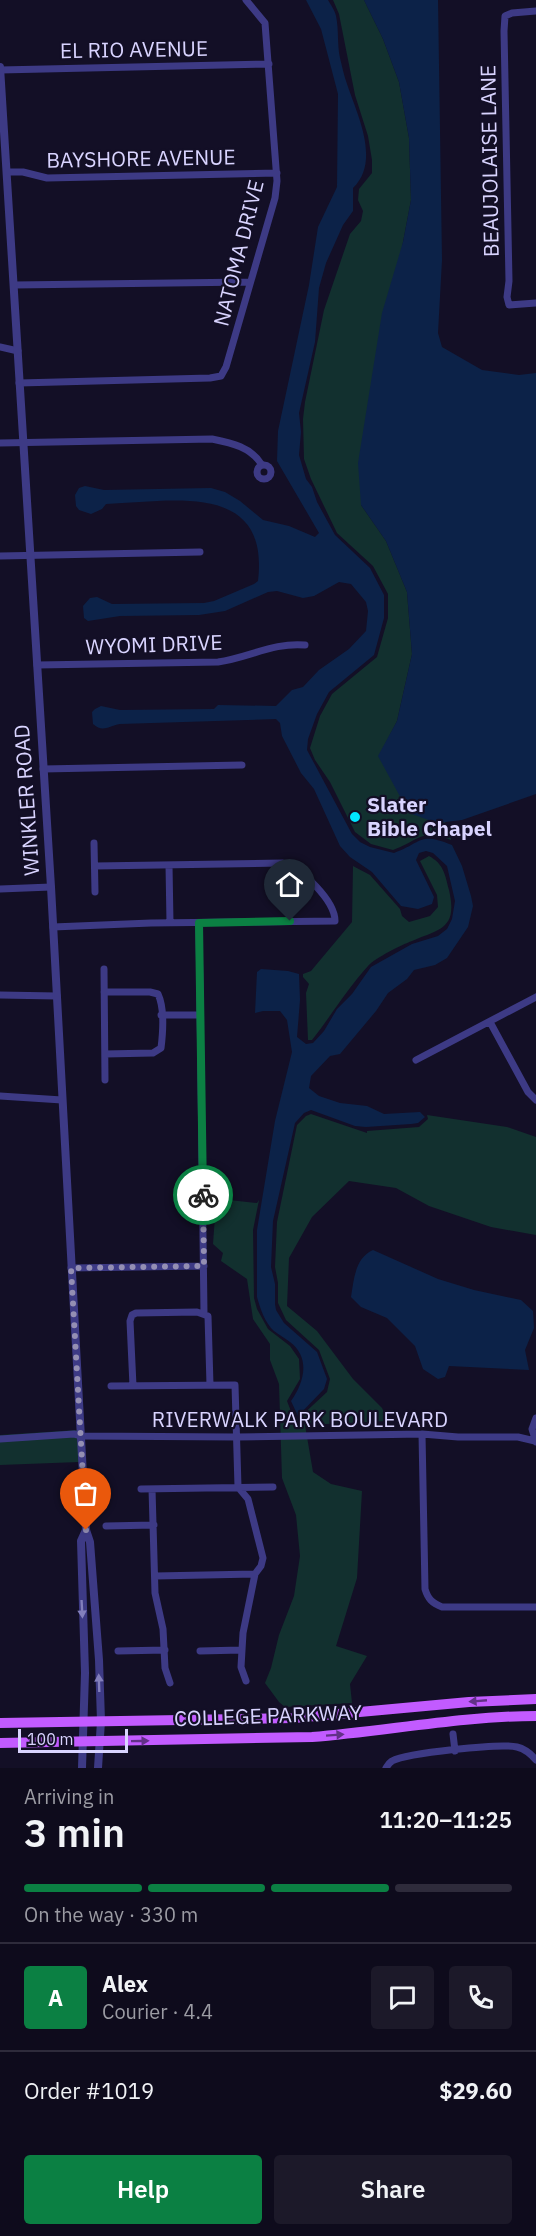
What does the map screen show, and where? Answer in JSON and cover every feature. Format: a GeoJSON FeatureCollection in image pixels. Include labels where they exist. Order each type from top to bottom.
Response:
{"type":"FeatureCollection","features":[{"type":"Feature","properties":{"kind":"main road","name":"COLLEGE PARKWAY"},"geometry":{"type":"LineString","coordinates":[[0,1723],[324,1717],[470,1702],[536,1699]]}},
{"type":"Feature","properties":{"kind":"main road","name":"COLLEGE PARKWAY"},"geometry":{"type":"LineString","coordinates":[[0,1743],[312,1737],[357,1734],[471,1718],[536,1716]]}},
{"type":"Feature","properties":{"kind":"street","name":"NATOMA DRIVE"},"geometry":{"type":"LineString","coordinates":[[20,383],[210,378],[221,375],[226,367],[275,198],[277,173],[265,23],[246,0]]}},
{"type":"Feature","properties":{"kind":"street","name":"BEAUJOLAISE LANE"},"geometry":{"type":"LineString","coordinates":[[536,11],[512,13],[505,16],[509,281],[507,297],[509,305],[536,303]]}},
{"type":"Feature","properties":{"kind":"street","name":"EL RIO AVENUE"},"geometry":{"type":"LineString","coordinates":[[0,69],[269,64]]}},
{"type":"Feature","properties":{"kind":"street","name":"WINKLER ROAD"},"geometry":{"type":"LineString","coordinates":[[0,69],[3,153],[7,172],[51,887],[86,1530],[90,1542],[95,1603],[101,1721],[98,1768]]}},
{"type":"Feature","properties":{"kind":"street","name":"BAYSHORE AVENUE"},"geometry":{"type":"LineString","coordinates":[[7,172],[22,172],[47,178],[277,173]]}},
{"type":"Feature","properties":{"kind":"street"},"geometry":{"type":"LineString","coordinates":[[14,285],[250,282]]}},
{"type":"Feature","properties":{"kind":"street"},"geometry":{"type":"LineString","coordinates":[[0,347],[18,351]]}},
{"type":"Feature","properties":{"kind":"street"},"geometry":{"type":"LineString","coordinates":[[0,443],[212,440],[242,448],[258,458],[262,465]]}},
{"type":"Feature","properties":{"kind":"street"},"geometry":{"type":"LineString","coordinates":[[0,556],[200,552]]}},
{"type":"Feature","properties":{"kind":"street","name":"WYOMI DRIVE"},"geometry":{"type":"LineString","coordinates":[[37,665],[218,662],[236,659],[277,645],[305,645]]}},
{"type":"Feature","properties":{"kind":"street"},"geometry":{"type":"LineString","coordinates":[[43,769],[242,765]]}},
{"type":"Feature","properties":{"kind":"street"},"geometry":{"type":"LineString","coordinates":[[94,843],[95,892]]}},
{"type":"Feature","properties":{"kind":"street"},"geometry":{"type":"LineString","coordinates":[[53,927],[336,921],[335,912],[328,900],[290,865],[274,863],[95,866]]}},
{"type":"Feature","properties":{"kind":"street"},"geometry":{"type":"LineString","coordinates":[[169,865],[170,923]]}},
{"type":"Feature","properties":{"kind":"street"},"geometry":{"type":"LineString","coordinates":[[0,888],[51,887]]}},
{"type":"Feature","properties":{"kind":"street"},"geometry":{"type":"LineString","coordinates":[[199,923],[204,1313]]}},
{"type":"Feature","properties":{"kind":"street"},"geometry":{"type":"LineString","coordinates":[[104,969],[105,1080]]}},
{"type":"Feature","properties":{"kind":"street"},"geometry":{"type":"LineString","coordinates":[[104,992],[158,994],[162,1015],[160,1048],[153,1053],[105,1054]]}},
{"type":"Feature","properties":{"kind":"street"},"geometry":{"type":"LineString","coordinates":[[0,995],[57,996]]}},
{"type":"Feature","properties":{"kind":"street"},"geometry":{"type":"LineString","coordinates":[[416,1060],[536,997]]}},
{"type":"Feature","properties":{"kind":"street"},"geometry":{"type":"LineString","coordinates":[[162,1015],[200,1015]]}},
{"type":"Feature","properties":{"kind":"street"},"geometry":{"type":"LineString","coordinates":[[490,1022],[528,1092],[536,1100]]}},
{"type":"Feature","properties":{"kind":"street"},"geometry":{"type":"LineString","coordinates":[[0,1096],[63,1100]]}},
{"type":"Feature","properties":{"kind":"street"},"geometry":{"type":"LineString","coordinates":[[71,1268],[204,1266]]}},
{"type":"Feature","properties":{"kind":"street"},"geometry":{"type":"LineString","coordinates":[[133,1386],[130,1321],[136,1313],[204,1313],[208,1316],[210,1385]]}},
{"type":"Feature","properties":{"kind":"street"},"geometry":{"type":"LineString","coordinates":[[111,1386],[235,1385],[238,1487],[248,1499],[262,1549],[261,1566],[255,1574],[245,1616],[241,1667],[246,1681]]}},
{"type":"Feature","properties":{"kind":"street"},"geometry":{"type":"LineString","coordinates":[[535,1441],[532,1429],[536,1418]]}},
{"type":"Feature","properties":{"kind":"street","name":"RIVERWALK PARK BOULEVARD"},"geometry":{"type":"LineString","coordinates":[[518,1437],[532,1429]]}},
{"type":"Feature","properties":{"kind":"street","name":"RIVERWALK PARK BOULEVARD"},"geometry":{"type":"LineString","coordinates":[[0,1439],[74,1434],[82,1436],[237,1437],[422,1434],[458,1437],[518,1437],[535,1441]]}},
{"type":"Feature","properties":{"kind":"street"},"geometry":{"type":"LineString","coordinates":[[422,1434],[425,1589],[428,1597],[433,1604],[442,1607],[536,1606]]}},
{"type":"Feature","properties":{"kind":"street"},"geometry":{"type":"LineString","coordinates":[[141,1490],[273,1487]]}},
{"type":"Feature","properties":{"kind":"street"},"geometry":{"type":"LineString","coordinates":[[152,1489],[156,1602],[163,1629],[166,1676],[170,1683]]}},
{"type":"Feature","properties":{"kind":"street"},"geometry":{"type":"LineString","coordinates":[[106,1526],[154,1525]]}},
{"type":"Feature","properties":{"kind":"street","name":"WINKLER ROAD"},"geometry":{"type":"LineString","coordinates":[[82,1768],[81,1741],[84,1722],[85,1673],[81,1541],[86,1530]]}},
{"type":"Feature","properties":{"kind":"street"},"geometry":{"type":"LineString","coordinates":[[155,1575],[255,1574]]}},
{"type":"Feature","properties":{"kind":"street"},"geometry":{"type":"LineString","coordinates":[[117,1652],[165,1650]]}},
{"type":"Feature","properties":{"kind":"street"},"geometry":{"type":"LineString","coordinates":[[200,1651],[241,1650]]}},
{"type":"Feature","properties":{"kind":"street"},"geometry":{"type":"LineString","coordinates":[[453,1734],[455,1750]]}},
{"type":"Feature","properties":{"kind":"street"},"geometry":{"type":"LineString","coordinates":[[386,1768],[391,1762],[399,1759],[455,1750],[510,1746],[526,1750],[536,1760]]}},
{"type":"Feature","properties":{"kind":"green space"},"geometry":{"type":"Polygon","coordinates":[[[333,0],[364,0],[383,39],[399,82],[409,138],[411,200],[361,505],[386,541],[407,592],[412,654],[397,721],[379,756],[437,822],[445,822],[450,830],[451,840],[426,835],[393,850],[371,844],[355,832],[310,748],[320,716],[332,694],[377,657],[388,618],[388,594],[373,566],[337,533],[304,459],[305,402],[324,310],[350,234],[361,221],[363,211],[358,200],[359,189],[372,173],[368,136],[355,95],[339,14],[333,0]]]}},
{"type":"Feature","properties":{"kind":"green space"},"geometry":{"type":"Polygon","coordinates":[[[429,856],[441,866],[445,875],[451,903],[449,920],[438,930],[395,949],[371,963],[312,1040],[308,1040],[306,993],[309,984],[303,974],[311,971],[352,922],[353,866],[370,875],[409,922],[430,916],[438,907],[437,895],[420,861],[429,856]]]}},
{"type":"Feature","properties":{"kind":"green space"},"geometry":{"type":"Polygon","coordinates":[[[311,1114],[367,1133],[367,1131],[419,1127],[428,1119],[427,1115],[507,1127],[536,1137],[536,1235],[491,1227],[429,1206],[396,1188],[349,1181],[312,1217],[289,1258],[287,1306],[317,1331],[353,1379],[382,1408],[388,1421],[305,1425],[313,1472],[331,1484],[362,1491],[357,1578],[336,1646],[367,1656],[350,1684],[352,1703],[285,1707],[265,1683],[279,1635],[294,1596],[300,1556],[296,1515],[282,1478],[279,1384],[270,1360],[270,1344],[253,1319],[247,1279],[221,1261],[223,1253],[213,1244],[216,1202],[220,1199],[257,1203],[259,1200],[253,1230],[254,1298],[268,1329],[290,1346],[299,1359],[300,1379],[287,1401],[292,1414],[298,1419],[327,1392],[330,1379],[319,1350],[286,1320],[278,1303],[275,1267],[277,1222],[297,1125],[311,1114]]]}},
{"type":"Feature","properties":{"kind":"green space"},"geometry":{"type":"Polygon","coordinates":[[[77,1430],[79,1462],[0,1465],[0,1435],[77,1430]]]}},
{"type":"Feature","properties":{"kind":"water"},"geometry":{"type":"Polygon","coordinates":[[[306,0],[328,0],[335,12],[340,58],[361,123],[366,151],[361,177],[353,188],[353,211],[343,225],[326,263],[319,288],[315,342],[299,413],[301,432],[299,455],[306,479],[335,535],[370,568],[384,595],[384,618],[374,655],[329,692],[317,714],[308,739],[307,750],[352,834],[360,842],[394,853],[427,839],[452,845],[462,866],[473,906],[468,927],[447,958],[435,965],[414,970],[407,979],[388,993],[340,1054],[330,1056],[311,1076],[309,1088],[319,1096],[340,1103],[367,1106],[384,1114],[420,1112],[425,1117],[418,1123],[366,1127],[355,1126],[311,1110],[304,1113],[295,1123],[273,1221],[271,1267],[275,1284],[275,1304],[284,1323],[317,1352],[327,1379],[324,1389],[298,1416],[291,1401],[302,1379],[301,1355],[297,1348],[271,1328],[263,1315],[257,1297],[257,1230],[275,1121],[292,1052],[287,1020],[280,1011],[255,1013],[257,972],[261,969],[299,974],[300,1000],[297,1037],[306,1044],[313,1043],[371,967],[412,944],[438,936],[447,929],[452,919],[455,901],[447,866],[433,853],[426,851],[419,853],[416,860],[434,897],[432,904],[418,909],[401,906],[372,872],[350,857],[340,846],[314,789],[301,773],[282,736],[280,723],[276,719],[120,724],[103,728],[93,724],[92,712],[101,706],[120,710],[214,709],[218,705],[276,706],[292,690],[303,687],[319,670],[349,649],[366,631],[368,611],[366,602],[351,584],[339,582],[314,596],[303,598],[277,591],[268,592],[225,611],[199,615],[120,616],[88,621],[84,618],[83,606],[90,598],[97,597],[112,604],[214,601],[258,581],[258,549],[248,526],[232,512],[211,504],[159,501],[106,504],[102,509],[91,514],[79,510],[76,506],[75,495],[79,488],[85,486],[104,490],[211,488],[225,492],[240,501],[263,520],[289,526],[315,537],[319,533],[277,461],[278,431],[309,285],[318,227],[337,187],[338,94],[321,29],[306,0]]]}},
{"type":"Feature","properties":{"kind":"water"},"geometry":{"type":"Polygon","coordinates":[[[364,0],[438,0],[442,260],[438,333],[442,347],[482,370],[519,375],[536,373],[536,794],[462,820],[437,823],[409,813],[378,756],[397,721],[412,654],[407,592],[386,541],[361,505],[358,463],[382,313],[403,242],[411,200],[409,138],[399,82],[383,39],[364,0]]]}},
{"type":"Feature","properties":{"kind":"water"},"geometry":{"type":"Polygon","coordinates":[[[373,1250],[438,1279],[474,1290],[521,1300],[533,1311],[534,1328],[525,1350],[529,1370],[449,1366],[445,1377],[438,1379],[423,1369],[415,1346],[387,1318],[361,1307],[351,1297],[359,1264],[362,1258],[373,1250]]]}},
{"type":"Feature","properties":{"kind":"way so far"},"geometry":{"type":"LineString","coordinates":[[86,1530],[71,1268],[204,1266],[203,1195]]}},
{"type":"Feature","properties":{"kind":"place","name":"Slater Bible Chapel"},"geometry":{"type":"Point","coordinates":[355,817]}},
{"type":"Feature","properties":{"kind":"route"},"geometry":{"type":"LineString","coordinates":[[203,1195],[199,923],[290,921]]}}]}
